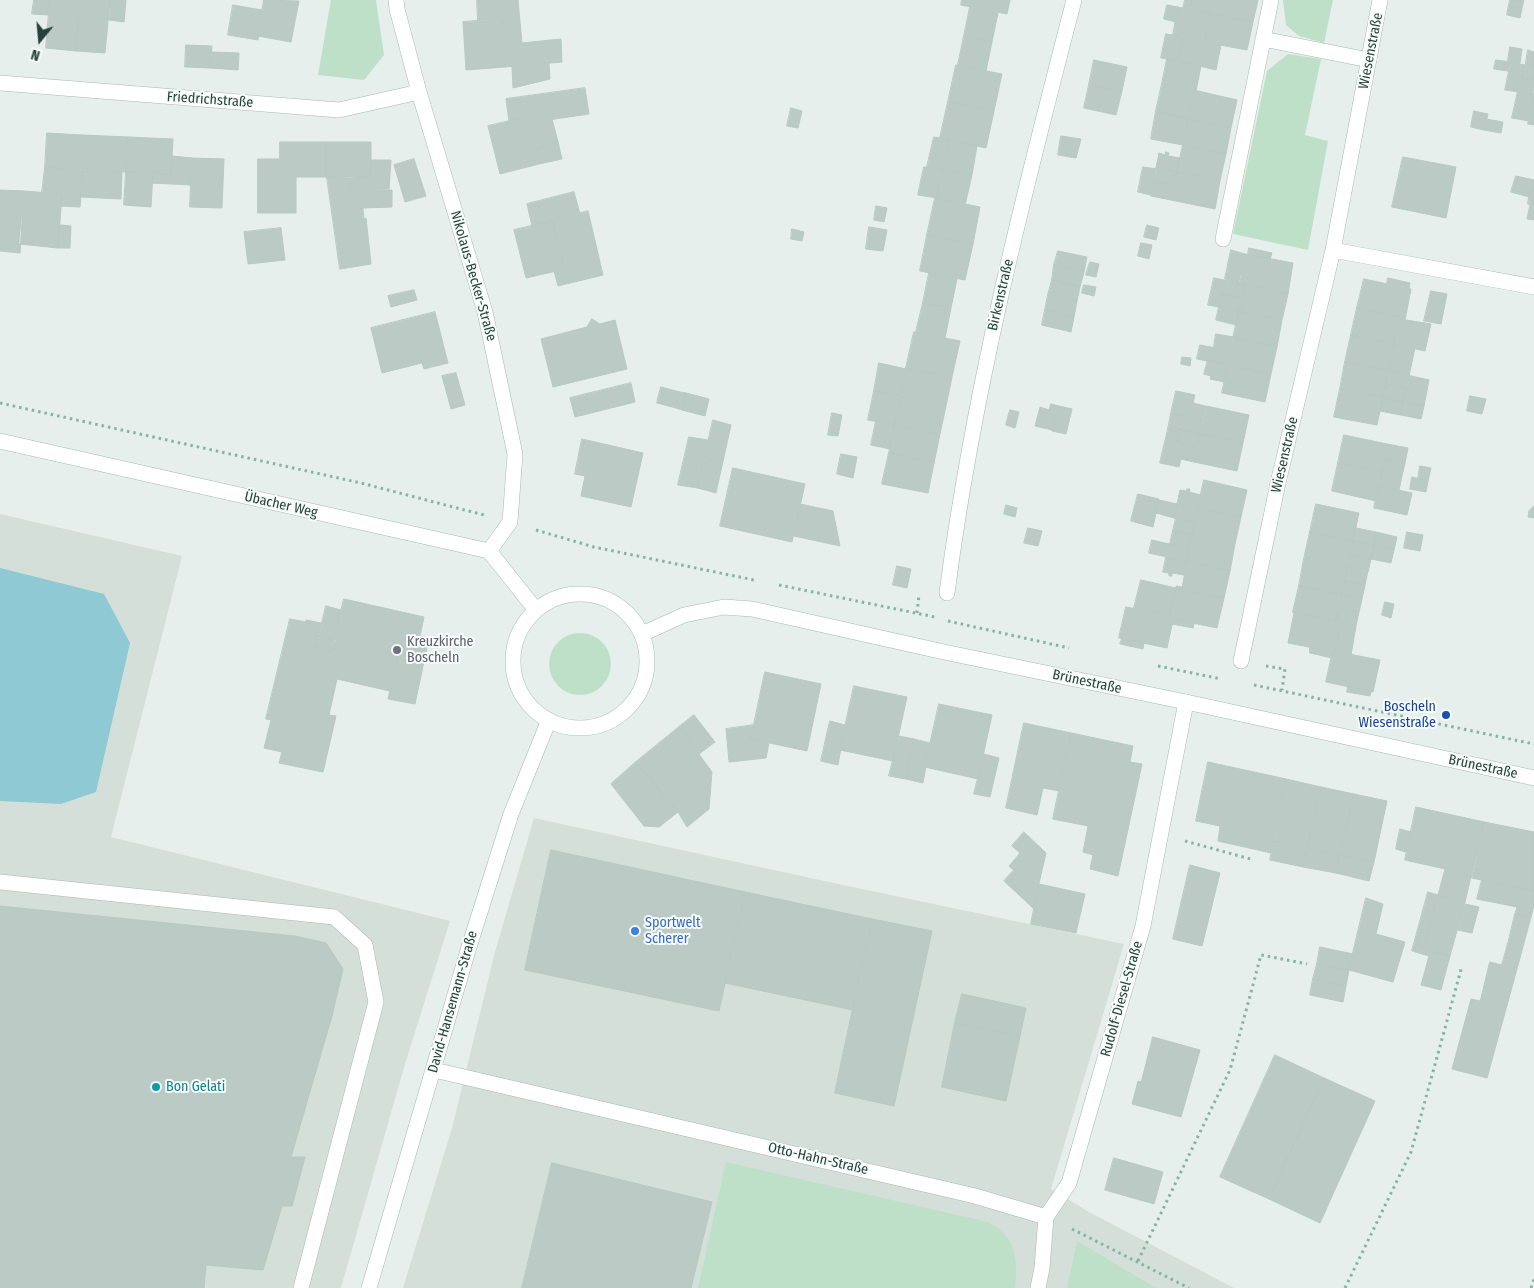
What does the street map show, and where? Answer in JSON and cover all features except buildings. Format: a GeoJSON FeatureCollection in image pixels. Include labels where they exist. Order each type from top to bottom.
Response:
{"type":"FeatureCollection","features":[{"type":"Feature","properties":{"kind":"street","name":"Nikolaus-Becker-Straße"},"geometry":{"type":"LineString","coordinates":[[396,0],[419,92],[485,312],[515,454],[510,522]]}},
{"type":"Feature","properties":{"kind":"street","name":"Birkenstraße"},"geometry":{"type":"LineString","coordinates":[[947,594],[964,473],[986,360],[1046,107],[1074,0]]}},
{"type":"Feature","properties":{"kind":"street"},"geometry":{"type":"LineString","coordinates":[[1223,239],[1271,0]]}},
{"type":"Feature","properties":{"kind":"street","name":"Wiesenstraße"},"geometry":{"type":"LineString","coordinates":[[1241,661],[1278,483],[1333,250],[1380,0]]}},
{"type":"Feature","properties":{"kind":"street"},"geometry":{"type":"LineString","coordinates":[[1263,39],[1369,60]]}},
{"type":"Feature","properties":{"kind":"street","name":"Friedrichstraße"},"geometry":{"type":"LineString","coordinates":[[0,83],[339,110],[419,92]]}},
{"type":"Feature","properties":{"kind":"street"},"geometry":{"type":"LineString","coordinates":[[1333,250],[1534,287]]}},
{"type":"Feature","properties":{"kind":"street","name":"Übacher Weg"},"geometry":{"type":"LineString","coordinates":[[0,441],[489,551]]}},
{"type":"Feature","properties":{"kind":"street"},"geometry":{"type":"LineString","coordinates":[[510,522],[489,551],[536,610]]}},
{"type":"Feature","properties":{"kind":"street"},"geometry":{"type":"LineString","coordinates":[[574,594],[595,595],[614,603],[631,616],[642,634],[646,647],[646,674],[635,700],[615,718],[589,727],[576,728],[562,725],[550,720],[532,707],[519,690],[513,669],[514,647],[522,626],[536,610],[553,599],[574,594]]}},
{"type":"Feature","properties":{"kind":"street","name":"Brünestraße"},"geometry":{"type":"LineString","coordinates":[[642,634],[684,616],[724,607],[752,609],[1534,778]]}},
{"type":"Feature","properties":{"kind":"street","name":"Rudolf-Diesel-Straße"},"geometry":{"type":"LineString","coordinates":[[1038,1288],[1042,1268],[1046,1217],[1069,1183],[1143,926],[1186,702]]}},
{"type":"Feature","properties":{"kind":"street","name":"David-Hansemann-Straße"},"geometry":{"type":"LineString","coordinates":[[369,1288],[469,947],[511,814],[550,720]]}},
{"type":"Feature","properties":{"kind":"street"},"geometry":{"type":"LineString","coordinates":[[0,882],[334,917],[364,945],[376,1002],[301,1288]]}},
{"type":"Feature","properties":{"kind":"street","name":"Otto-Hahn-Straße"},"geometry":{"type":"LineString","coordinates":[[434,1070],[975,1196],[1046,1217]]}},
{"type":"Feature","properties":{"kind":"path"},"geometry":{"type":"LineString","coordinates":[[0,403],[361,483],[510,522],[594,547],[761,582]]}},
{"type":"Feature","properties":{"kind":"path"},"geometry":{"type":"LineString","coordinates":[[770,583],[935,618]]}},
{"type":"Feature","properties":{"kind":"path"},"geometry":{"type":"LineString","coordinates":[[945,620],[1075,650]]}},
{"type":"Feature","properties":{"kind":"path"},"geometry":{"type":"LineString","coordinates":[[1241,661],[1285,669],[1282,690]]}},
{"type":"Feature","properties":{"kind":"path"},"geometry":{"type":"LineString","coordinates":[[1151,665],[1226,680]]}},
{"type":"Feature","properties":{"kind":"path"},"geometry":{"type":"LineString","coordinates":[[1245,683],[1534,744]]}},
{"type":"Feature","properties":{"kind":"path"},"geometry":{"type":"LineString","coordinates":[[1160,834],[1254,860]]}},
{"type":"Feature","properties":{"kind":"path"},"geometry":{"type":"LineString","coordinates":[[1138,1261],[1230,1070],[1261,955],[1307,964]]}},
{"type":"Feature","properties":{"kind":"path"},"geometry":{"type":"LineString","coordinates":[[1345,1288],[1411,1152],[1462,966]]}},
{"type":"Feature","properties":{"kind":"path"},"geometry":{"type":"LineString","coordinates":[[1046,1217],[1190,1288]]}},
{"type":"Feature","properties":{"kind":"path"},"geometry":{"type":"LineString","coordinates":[[1530,1288],[1534,1279]]}},
{"type":"Feature","properties":{"kind":"shaded area"},"geometry":{"type":"Polygon","coordinates":[[[0,514],[182,556],[111,837],[450,921],[405,1064],[341,1288],[0,1288],[0,514]]]}},
{"type":"Feature","properties":{"kind":"shaded area"},"geometry":{"type":"Polygon","coordinates":[[[534,818],[1124,944],[1051,1189],[1089,1212],[1234,1288],[403,1288],[452,1128],[495,952],[534,818]]]}},
{"type":"Feature","properties":{"kind":"green space"},"geometry":{"type":"Polygon","coordinates":[[[331,0],[376,0],[384,55],[364,80],[318,75],[331,0]]]}},
{"type":"Feature","properties":{"kind":"green space"},"geometry":{"type":"Polygon","coordinates":[[[1283,0],[1333,0],[1324,43],[1299,36],[1286,25],[1283,0]]]}},
{"type":"Feature","properties":{"kind":"green space"},"geometry":{"type":"Polygon","coordinates":[[[1288,54],[1321,59],[1305,135],[1328,141],[1308,250],[1233,234],[1267,71],[1288,54]]]}},
{"type":"Feature","properties":{"kind":"green space"},"geometry":{"type":"Polygon","coordinates":[[[574,633],[586,633],[602,642],[609,652],[611,664],[609,676],[602,686],[586,695],[574,695],[563,690],[554,681],[549,670],[549,658],[554,647],[563,638],[574,633]]]}},
{"type":"Feature","properties":{"kind":"green space"},"geometry":{"type":"Polygon","coordinates":[[[726,1162],[988,1222],[1009,1239],[1012,1246],[1016,1260],[1015,1288],[698,1288],[726,1162]]]}},
{"type":"Feature","properties":{"kind":"green space"},"geometry":{"type":"Polygon","coordinates":[[[1077,1241],[1156,1288],[1067,1288],[1077,1241]]]}},
{"type":"Feature","properties":{"kind":"water"},"geometry":{"type":"Polygon","coordinates":[[[0,568],[104,594],[130,643],[96,792],[61,804],[0,801],[0,568]]]}},
{"type":"Feature","properties":{"kind":"place","name":"Kreuzkirche Boscheln"},"geometry":{"type":"Point","coordinates":[397,650]}},
{"type":"Feature","properties":{"kind":"place","name":"Boscheln Wiesenstraße"},"geometry":{"type":"Point","coordinates":[1446,715]}},
{"type":"Feature","properties":{"kind":"place","name":"Sportwelt Scherer"},"geometry":{"type":"Point","coordinates":[635,931]}},
{"type":"Feature","properties":{"kind":"place","name":"Bon Gelati"},"geometry":{"type":"Point","coordinates":[156,1087]}}]}
